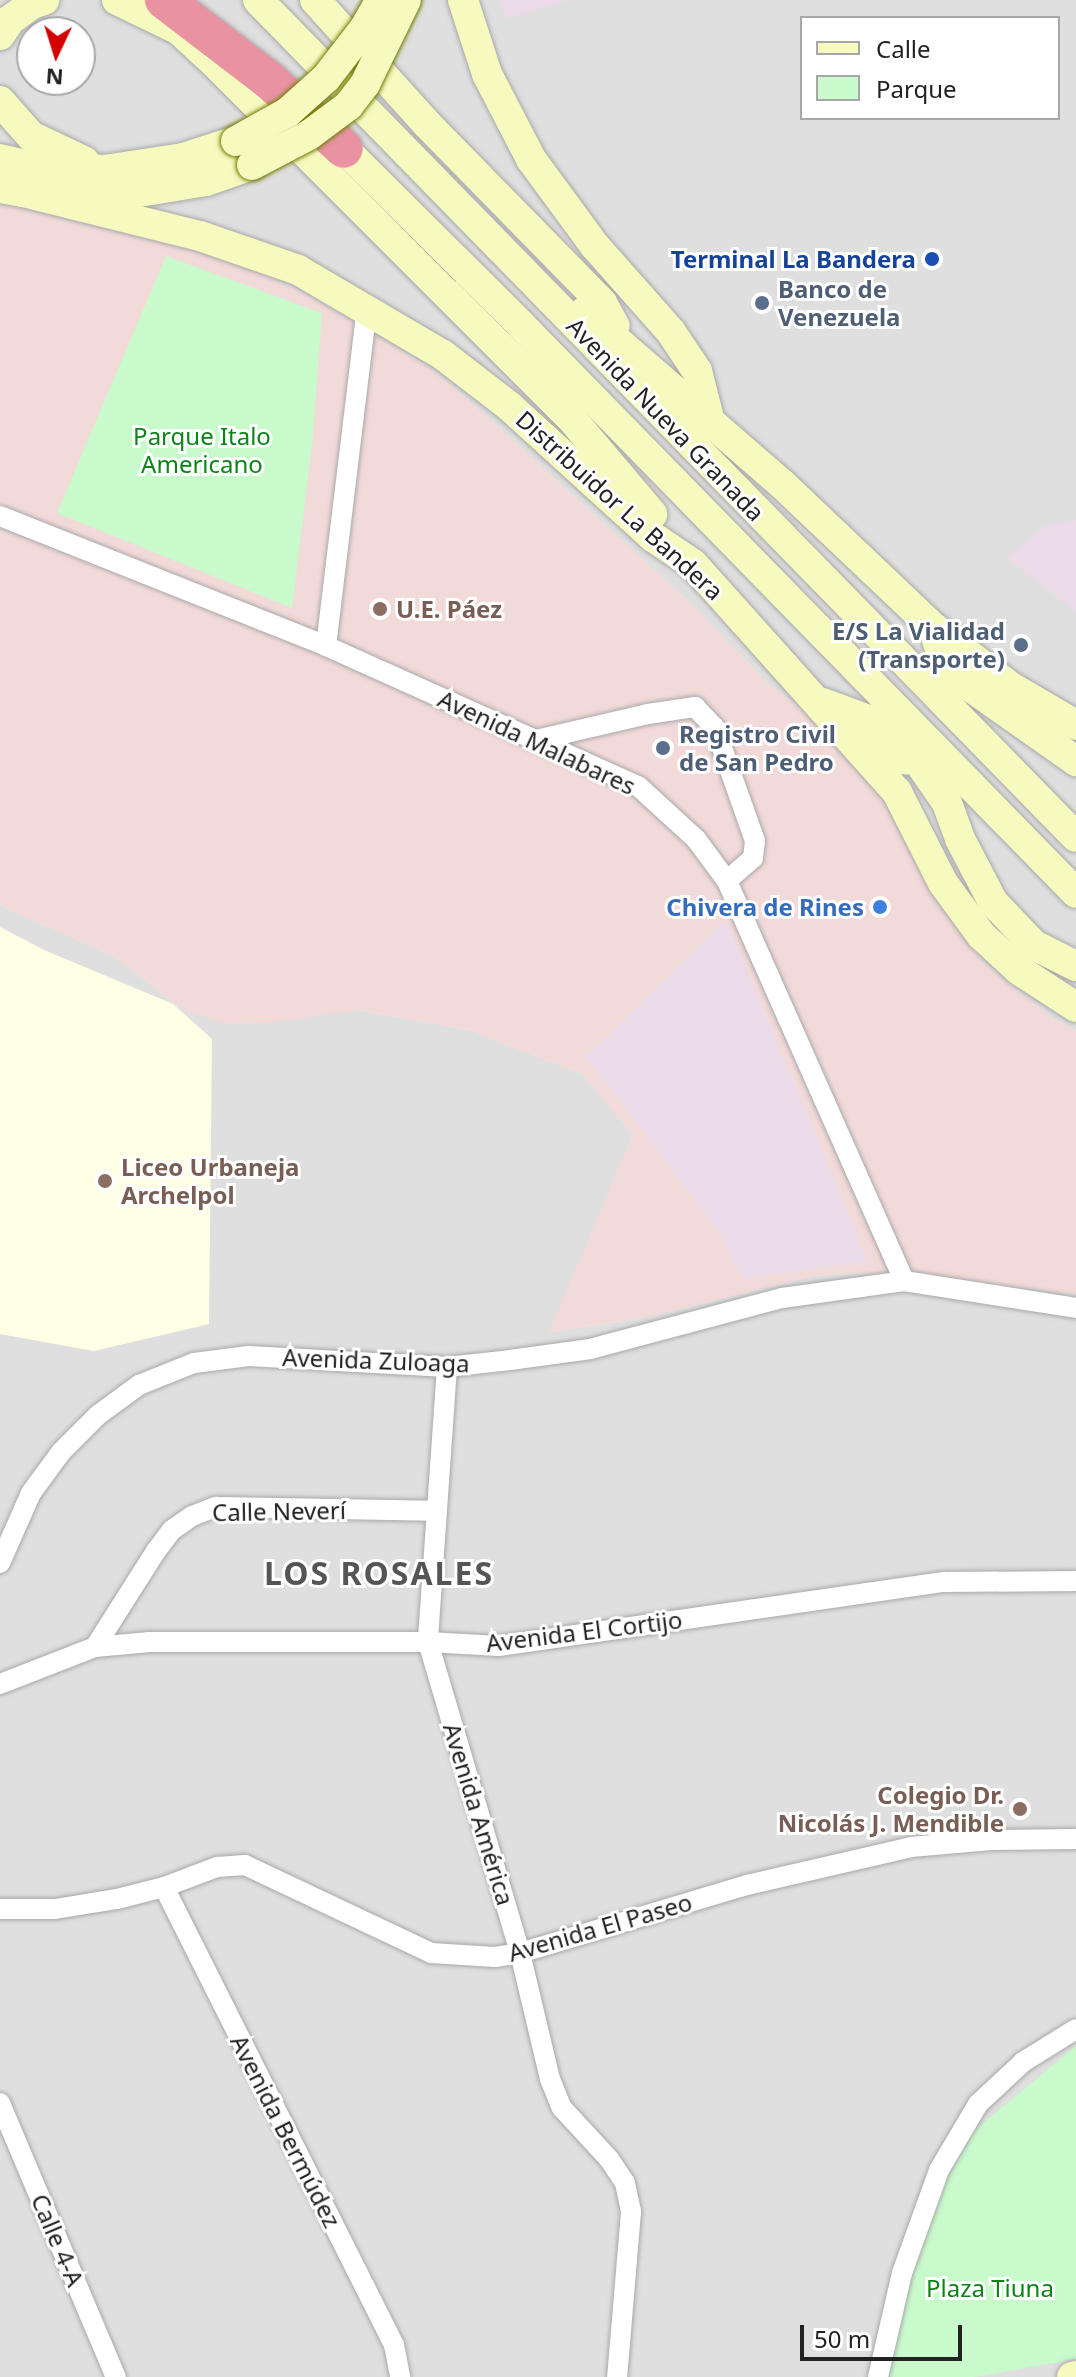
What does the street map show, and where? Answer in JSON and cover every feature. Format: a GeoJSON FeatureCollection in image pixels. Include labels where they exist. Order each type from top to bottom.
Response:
{"type":"FeatureCollection","features":[{"type":"Feature","properties":{"kind":"highway"},"geometry":{"type":"LineString","coordinates":[[164,0],[270,81],[344,149]]}},
{"type":"Feature","properties":{"kind":"highway"},"geometry":{"type":"LineString","coordinates":[[210,0],[344,149]]}},
{"type":"Feature","properties":{"kind":"main road"},"geometry":{"type":"LineString","coordinates":[[0,35],[10,20],[32,4],[44,0]]}},
{"type":"Feature","properties":{"kind":"main road"},"geometry":{"type":"LineString","coordinates":[[117,0],[179,30],[218,66],[571,418],[693,564]]}},
{"type":"Feature","properties":{"kind":"main road","name":"Avenida Nueva Granada"},"geometry":{"type":"LineString","coordinates":[[258,0],[690,446],[1076,837]]}},
{"type":"Feature","properties":{"kind":"main road"},"geometry":{"type":"LineString","coordinates":[[315,0],[426,123],[602,303],[625,345]]}},
{"type":"Feature","properties":{"kind":"main road"},"geometry":{"type":"LineString","coordinates":[[12,190],[133,193],[172,189],[244,153],[317,87],[344,57],[381,0]]}},
{"type":"Feature","properties":{"kind":"main road"},"geometry":{"type":"LineString","coordinates":[[0,159],[26,165],[104,170],[244,153],[309,135],[348,106],[378,59],[406,0]]}},
{"type":"Feature","properties":{"kind":"main road"},"geometry":{"type":"LineString","coordinates":[[463,0],[487,74],[531,159],[595,246],[671,332],[697,371],[709,418]]}},
{"type":"Feature","properties":{"kind":"main road"},"geometry":{"type":"LineString","coordinates":[[0,101],[31,136],[104,170]]}},
{"type":"Feature","properties":{"kind":"main road","name":"Avenida Nueva Granada"},"geometry":{"type":"LineString","coordinates":[[344,149],[871,681],[1076,893]]}},
{"type":"Feature","properties":{"kind":"main road","name":"Distribuidor La Bandera"},"geometry":{"type":"LineString","coordinates":[[12,190],[239,249],[298,270],[443,355],[509,406],[653,537],[693,564],[821,703],[897,792],[943,883],[981,935],[1019,970],[1076,1007]]}},
{"type":"Feature","properties":{"kind":"main road"},"geometry":{"type":"LineString","coordinates":[[529,277],[555,289],[625,345],[709,418],[934,628],[1011,687],[1076,725]]}},
{"type":"Feature","properties":{"kind":"main road"},"geometry":{"type":"LineString","coordinates":[[934,628],[943,660],[965,683],[1076,761]]}},
{"type":"Feature","properties":{"kind":"main road"},"geometry":{"type":"LineString","coordinates":[[910,666],[961,704],[1006,714]]}},
{"type":"Feature","properties":{"kind":"main road"},"geometry":{"type":"LineString","coordinates":[[871,681],[882,710],[947,803],[978,877],[1010,923],[1034,945],[1076,966]]}},
{"type":"Feature","properties":{"kind":"main road"},"geometry":{"type":"LineString","coordinates":[[821,703],[869,720],[947,803]]}},
{"type":"Feature","properties":{"kind":"street"},"geometry":{"type":"LineString","coordinates":[[326,646],[367,308]]}},
{"type":"Feature","properties":{"kind":"street","name":"Avenida Malabares"},"geometry":{"type":"LineString","coordinates":[[0,516],[326,646],[638,786],[696,839],[727,881],[904,1281]]}},
{"type":"Feature","properties":{"kind":"street"},"geometry":{"type":"LineString","coordinates":[[536,740],[648,714],[695,707],[715,728],[755,841],[753,858],[727,881]]}},
{"type":"Feature","properties":{"kind":"street","name":"Avenida Zuloaga"},"geometry":{"type":"LineString","coordinates":[[0,1563],[31,1493],[61,1452],[98,1415],[139,1385],[194,1363],[249,1356],[447,1367],[590,1349],[782,1298],[904,1281],[1076,1308]]}},
{"type":"Feature","properties":{"kind":"street","name":"Avenida América"},"geometry":{"type":"LineString","coordinates":[[447,1367],[428,1642],[520,1953],[550,2079],[562,2108],[609,2159],[625,2183],[631,2212],[617,2377]]}},
{"type":"Feature","properties":{"kind":"street","name":"Calle Neverí"},"geometry":{"type":"LineString","coordinates":[[95,1647],[156,1551],[172,1530],[192,1516],[216,1507],[437,1511]]}},
{"type":"Feature","properties":{"kind":"street","name":"Avenida El Cortijo"},"geometry":{"type":"LineString","coordinates":[[0,1684],[95,1647],[150,1642],[428,1642],[499,1646],[945,1582],[1076,1581]]}},
{"type":"Feature","properties":{"kind":"street","name":"Avenida El Paseo"},"geometry":{"type":"LineString","coordinates":[[0,1909],[55,1909],[164,1887],[217,1867],[245,1865],[431,1953],[466,1958],[520,1953],[747,1885],[911,1847],[991,1840],[1076,1839]]}},
{"type":"Feature","properties":{"kind":"street","name":"Avenida Bermúdez"},"geometry":{"type":"LineString","coordinates":[[164,1887],[394,2345],[400,2377]]}},
{"type":"Feature","properties":{"kind":"street"},"geometry":{"type":"LineString","coordinates":[[878,2377],[902,2273],[939,2170],[978,2104],[1023,2062],[1076,2029]]}},
{"type":"Feature","properties":{"kind":"street","name":"Calle 4-A"},"geometry":{"type":"LineString","coordinates":[[0,2103],[116,2377]]}},
{"type":"Feature","properties":{"kind":"shaded area"},"geometry":{"type":"Polygon","coordinates":[[[0,0],[1076,0],[1076,1031],[1048,1015],[984,963],[825,727],[769,685],[690,603],[473,404],[422,363],[313,298],[201,247],[0,201],[0,0]]]}},
{"type":"Feature","properties":{"kind":"shaded area"},"geometry":{"type":"Polygon","coordinates":[[[498,0],[569,0],[507,19],[498,0]]]}},
{"type":"Feature","properties":{"kind":"shaded area"},"geometry":{"type":"Polygon","coordinates":[[[0,201],[201,247],[313,298],[422,363],[473,404],[690,603],[769,685],[825,727],[872,773],[967,941],[984,963],[1048,1015],[1076,1031],[1076,1294],[933,1277],[845,1273],[813,1276],[636,1319],[549,1332],[633,1135],[583,1074],[469,1030],[358,1010],[275,1022],[228,1024],[185,1011],[115,957],[0,905],[0,201]]]}},
{"type":"Feature","properties":{"kind":"shaded area"},"geometry":{"type":"Polygon","coordinates":[[[1076,520],[1076,612],[1007,558],[1045,526],[1076,520]]]}},
{"type":"Feature","properties":{"kind":"shaded area"},"geometry":{"type":"Polygon","coordinates":[[[0,905],[115,957],[185,1011],[322,1013],[358,1010],[469,1030],[583,1074],[633,1135],[550,1332],[636,1319],[813,1276],[845,1273],[933,1277],[1076,1294],[1076,2377],[0,2377],[0,905]]]}},
{"type":"Feature","properties":{"kind":"shaded area"},"geometry":{"type":"Polygon","coordinates":[[[726,920],[868,1261],[743,1279],[717,1230],[586,1056],[726,920]]]}},
{"type":"Feature","properties":{"kind":"shaded area","name":"Liceo Urbaneja Archelpol"},"geometry":{"type":"Polygon","coordinates":[[[0,927],[44,950],[173,1004],[212,1039],[209,1324],[94,1351],[0,1334],[0,927]]]}},
{"type":"Feature","properties":{"kind":"green space","name":"Parque Italo Americano"},"geometry":{"type":"Polygon","coordinates":[[[166,256],[322,313],[312,446],[292,608],[57,513],[166,256]]]}},
{"type":"Feature","properties":{"kind":"green space","name":"Plaza Tiuna"},"geometry":{"type":"Polygon","coordinates":[[[1076,2046],[1076,2359],[974,2377],[886,2377],[901,2297],[947,2173],[975,2130],[1076,2046]]]}},
{"type":"Feature","properties":{"kind":"place","name":"Terminal La Bandera"},"geometry":{"type":"Point","coordinates":[932,259]}},
{"type":"Feature","properties":{"kind":"place","name":"Banco de Venezuela"},"geometry":{"type":"Point","coordinates":[762,303]}},
{"type":"Feature","properties":{"kind":"place","name":"U.E. Páez"},"geometry":{"type":"Point","coordinates":[380,609]}},
{"type":"Feature","properties":{"kind":"place","name":"E/S La Vialidad (Transporte)"},"geometry":{"type":"Point","coordinates":[1021,645]}},
{"type":"Feature","properties":{"kind":"place","name":"Registro Civil de San Pedro"},"geometry":{"type":"Point","coordinates":[663,748]}},
{"type":"Feature","properties":{"kind":"place","name":"Chivera de Rines"},"geometry":{"type":"Point","coordinates":[880,907]}},
{"type":"Feature","properties":{"kind":"place","name":"Liceo Urbaneja Archelpol"},"geometry":{"type":"Point","coordinates":[105,1181]}},
{"type":"Feature","properties":{"kind":"place","name":"Colegio Dr. Nicolás J. Mendible"},"geometry":{"type":"Point","coordinates":[1020,1809]}},
{"type":"Feature","properties":{"kind":"district","name":"LOS ROSALES"},"geometry":{"type":"Point","coordinates":[379,1573]}}]}
